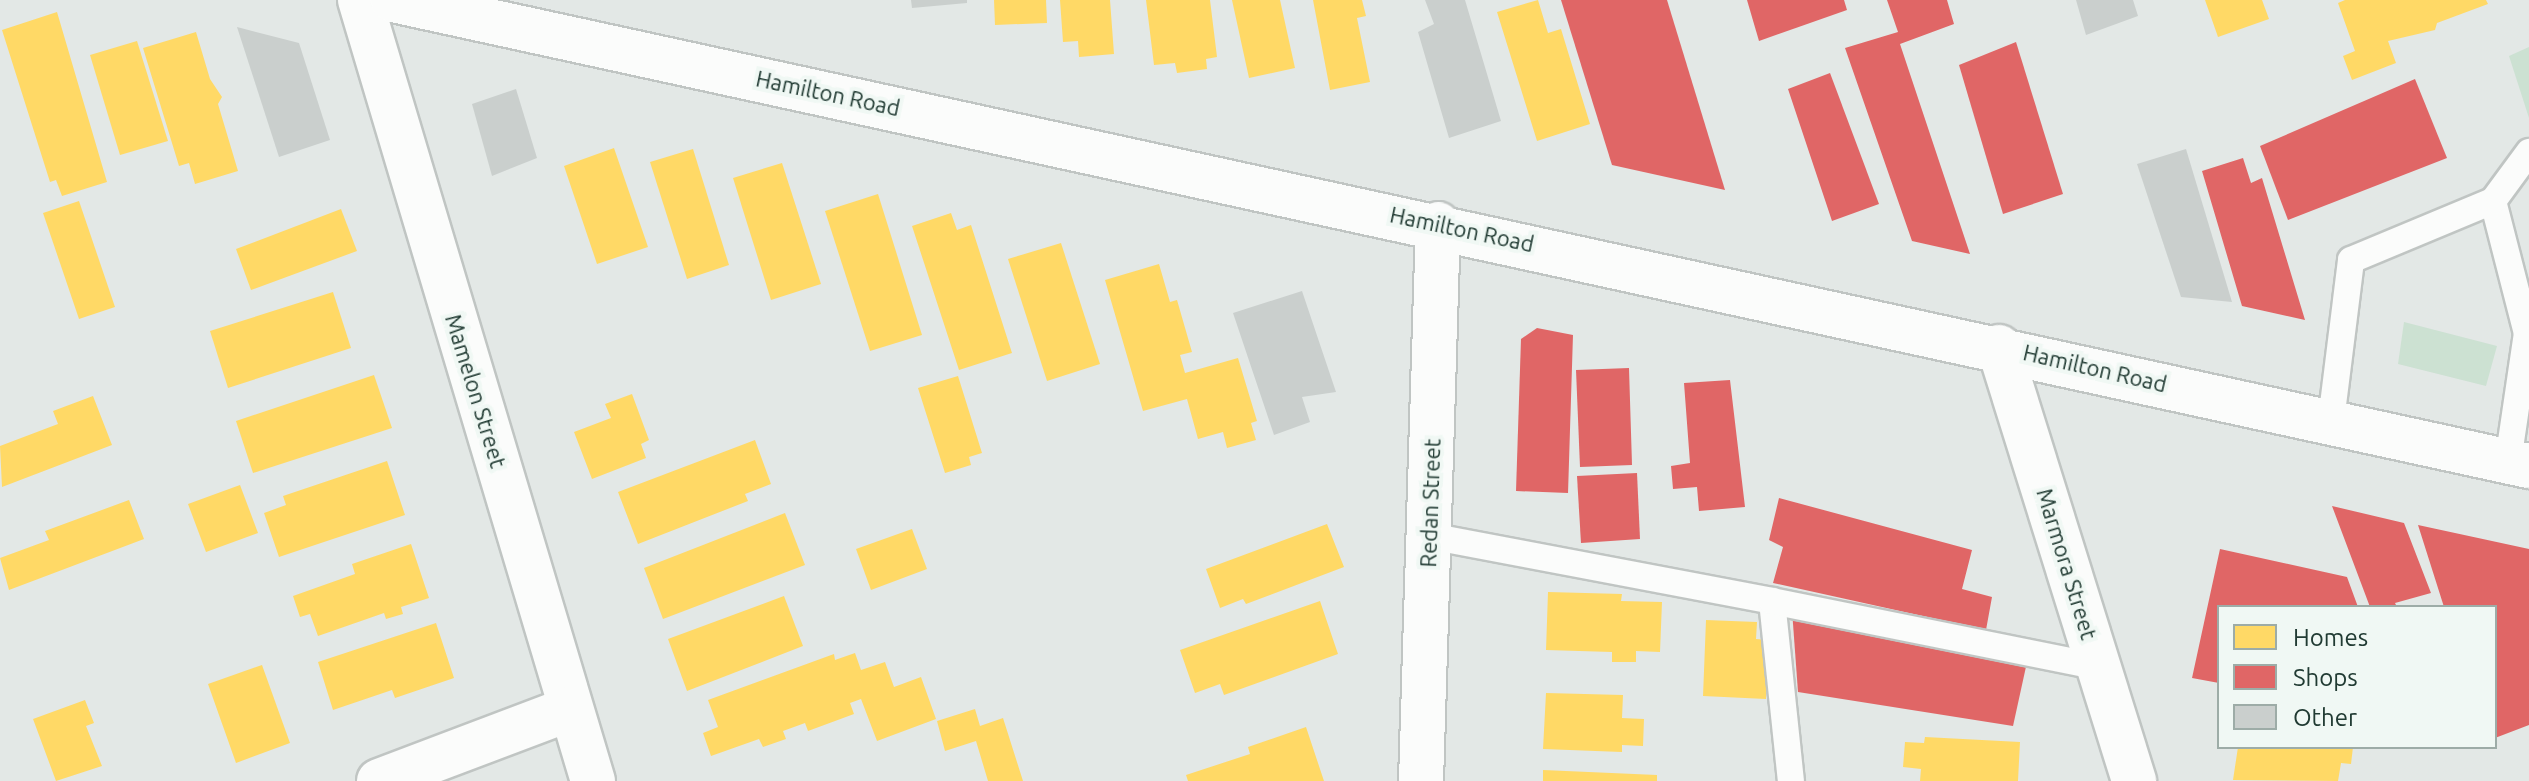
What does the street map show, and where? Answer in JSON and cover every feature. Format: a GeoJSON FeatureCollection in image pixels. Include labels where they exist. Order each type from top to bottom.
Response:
{"type":"FeatureCollection","features":[{"type":"Feature","properties":{"kind":"main road","name":"Mamelon Street"},"geometry":{"type":"LineString","coordinates":[[360,0],[593,781]]}},
{"type":"Feature","properties":{"kind":"main road","name":"Hamilton Road"},"geometry":{"type":"LineString","coordinates":[[393,0],[1438,224],[2518,464]]}},
{"type":"Feature","properties":{"kind":"main road","name":"Redan Street"},"geometry":{"type":"LineString","coordinates":[[1421,781],[1438,224]]}},
{"type":"Feature","properties":{"kind":"main road","name":"Marmora Street"},"geometry":{"type":"LineString","coordinates":[[1999,347],[2134,781]]}},
{"type":"Feature","properties":{"kind":"main road"},"geometry":{"type":"LineString","coordinates":[[379,781],[570,709]]}},
{"type":"Feature","properties":{"kind":"lane"},"geometry":{"type":"LineString","coordinates":[[2331,421],[2351,260],[2493,201],[2529,152]]}},
{"type":"Feature","properties":{"kind":"lane"},"geometry":{"type":"LineString","coordinates":[[2493,201],[2527,333],[2518,464]]}},
{"type":"Feature","properties":{"kind":"lane"},"geometry":{"type":"LineString","coordinates":[[1429,536],[2099,667]]}},
{"type":"Feature","properties":{"kind":"lane"},"geometry":{"type":"LineString","coordinates":[[1772,601],[1791,781]]}},
{"type":"Feature","properties":{"kind":"green space"},"geometry":{"type":"Polygon","coordinates":[[[2529,47],[2529,118],[2509,56],[2529,47]]]}},
{"type":"Feature","properties":{"kind":"green space"},"geometry":{"type":"Polygon","coordinates":[[[2404,322],[2497,346],[2486,386],[2398,364],[2404,322]]]}},
{"type":"Feature","properties":{"kind":"building: Homes"},"geometry":{"type":"Polygon","coordinates":[[[994,0],[1046,0],[1047,23],[995,25],[994,0]]]}},
{"type":"Feature","properties":{"kind":"building: Homes"},"geometry":{"type":"Polygon","coordinates":[[[1060,0],[1110,0],[1114,54],[1079,57],[1078,41],[1063,42],[1060,0]]]}},
{"type":"Feature","properties":{"kind":"building: Homes"},"geometry":{"type":"Polygon","coordinates":[[[1146,0],[1210,0],[1217,57],[1206,59],[1207,69],[1177,73],[1175,63],[1154,65],[1146,0]]]}},
{"type":"Feature","properties":{"kind":"building: Homes"},"geometry":{"type":"Polygon","coordinates":[[[1232,0],[1280,0],[1295,68],[1249,78],[1232,0]]]}},
{"type":"Feature","properties":{"kind":"building: Homes"},"geometry":{"type":"Polygon","coordinates":[[[1313,0],[1362,0],[1366,16],[1357,18],[1370,82],[1330,90],[1313,0]]]}},
{"type":"Feature","properties":{"kind":"building: Homes"},"geometry":{"type":"Polygon","coordinates":[[[1538,0],[1548,33],[1561,29],[1590,124],[1537,141],[1497,12],[1538,0]]]}},
{"type":"Feature","properties":{"kind":"building: Homes"},"geometry":{"type":"Polygon","coordinates":[[[2205,0],[2262,0],[2269,19],[2218,37],[2205,0]]]}},
{"type":"Feature","properties":{"kind":"building: Homes"},"geometry":{"type":"Polygon","coordinates":[[[2345,0],[2486,0],[2488,4],[2437,23],[2435,30],[2388,41],[2396,63],[2352,80],[2343,56],[2355,51],[2338,3],[2345,0]]]}},
{"type":"Feature","properties":{"kind":"building: Homes"},"geometry":{"type":"Polygon","coordinates":[[[57,12],[107,182],[62,196],[56,180],[50,182],[2,30],[57,12]]]}},
{"type":"Feature","properties":{"kind":"building: Homes"},"geometry":{"type":"Polygon","coordinates":[[[196,32],[210,79],[222,97],[218,104],[238,171],[195,184],[189,163],[179,166],[143,48],[196,32]]]}},
{"type":"Feature","properties":{"kind":"building: Homes"},"geometry":{"type":"Polygon","coordinates":[[[137,41],[168,141],[120,155],[90,55],[137,41]]]}},
{"type":"Feature","properties":{"kind":"building: Homes"},"geometry":{"type":"Polygon","coordinates":[[[614,148],[648,247],[597,264],[564,166],[614,148]]]}},
{"type":"Feature","properties":{"kind":"building: Homes"},"geometry":{"type":"Polygon","coordinates":[[[693,149],[729,265],[687,279],[650,162],[693,149]]]}},
{"type":"Feature","properties":{"kind":"building: Homes"},"geometry":{"type":"Polygon","coordinates":[[[782,163],[821,284],[771,300],[733,178],[782,163]]]}},
{"type":"Feature","properties":{"kind":"building: Homes"},"geometry":{"type":"Polygon","coordinates":[[[878,194],[922,335],[870,351],[825,211],[878,194]]]}},
{"type":"Feature","properties":{"kind":"building: Homes"},"geometry":{"type":"Polygon","coordinates":[[[79,201],[115,307],[79,319],[43,213],[79,201]]]}},
{"type":"Feature","properties":{"kind":"building: Homes"},"geometry":{"type":"Polygon","coordinates":[[[341,209],[357,251],[251,290],[236,249],[341,209]]]}},
{"type":"Feature","properties":{"kind":"building: Homes"},"geometry":{"type":"Polygon","coordinates":[[[951,213],[957,230],[971,225],[1012,353],[959,370],[912,226],[951,213]]]}},
{"type":"Feature","properties":{"kind":"building: Homes"},"geometry":{"type":"Polygon","coordinates":[[[1061,243],[1100,364],[1047,381],[1008,259],[1061,243]]]}},
{"type":"Feature","properties":{"kind":"building: Homes"},"geometry":{"type":"Polygon","coordinates":[[[1159,264],[1170,302],[1177,300],[1192,352],[1180,355],[1185,373],[1238,358],[1257,421],[1251,423],[1256,440],[1227,448],[1223,432],[1198,439],[1187,399],[1143,411],[1105,280],[1159,264]]]}},
{"type":"Feature","properties":{"kind":"building: Homes"},"geometry":{"type":"Polygon","coordinates":[[[333,292],[351,348],[228,388],[210,331],[333,292]]]}},
{"type":"Feature","properties":{"kind":"building: Homes"},"geometry":{"type":"Polygon","coordinates":[[[374,375],[392,428],[253,473],[236,421],[374,375]]]}},
{"type":"Feature","properties":{"kind":"building: Homes"},"geometry":{"type":"Polygon","coordinates":[[[958,376],[982,453],[969,457],[971,465],[945,473],[918,388],[958,376]]]}},
{"type":"Feature","properties":{"kind":"building: Homes"},"geometry":{"type":"Polygon","coordinates":[[[632,394],[649,440],[641,444],[646,458],[592,479],[574,432],[611,418],[605,404],[632,394]]]}},
{"type":"Feature","properties":{"kind":"building: Homes"},"geometry":{"type":"Polygon","coordinates":[[[93,396],[112,445],[2,487],[0,446],[58,424],[53,411],[93,396]]]}},
{"type":"Feature","properties":{"kind":"building: Homes"},"geometry":{"type":"Polygon","coordinates":[[[755,440],[771,484],[745,494],[748,501],[638,544],[618,492],[755,440]]]}},
{"type":"Feature","properties":{"kind":"building: Homes"},"geometry":{"type":"Polygon","coordinates":[[[387,461],[405,515],[279,557],[264,513],[286,505],[283,496],[387,461]]]}},
{"type":"Feature","properties":{"kind":"building: Homes"},"geometry":{"type":"Polygon","coordinates":[[[240,485],[258,533],[206,552],[188,504],[240,485]]]}},
{"type":"Feature","properties":{"kind":"building: Homes"},"geometry":{"type":"Polygon","coordinates":[[[129,500],[144,539],[9,590],[0,558],[49,540],[45,531],[129,500]]]}},
{"type":"Feature","properties":{"kind":"building: Homes"},"geometry":{"type":"Polygon","coordinates":[[[785,513],[805,565],[663,619],[644,568],[785,513]]]}},
{"type":"Feature","properties":{"kind":"building: Homes"},"geometry":{"type":"Polygon","coordinates":[[[1327,524],[1344,567],[1246,604],[1243,599],[1220,608],[1206,569],[1327,524]]]}},
{"type":"Feature","properties":{"kind":"building: Homes"},"geometry":{"type":"Polygon","coordinates":[[[912,529],[927,569],[871,590],[856,549],[912,529]]]}},
{"type":"Feature","properties":{"kind":"building: Homes"},"geometry":{"type":"Polygon","coordinates":[[[411,544],[429,598],[401,607],[403,614],[386,619],[384,613],[318,636],[310,614],[300,617],[293,596],[355,574],[352,564],[411,544]]]}},
{"type":"Feature","properties":{"kind":"building: Homes"},"geometry":{"type":"Polygon","coordinates":[[[1548,592],[1622,594],[1621,601],[1662,602],[1660,652],[1636,651],[1636,662],[1612,662],[1612,652],[1546,650],[1548,592]]]}},
{"type":"Feature","properties":{"kind":"building: Homes"},"geometry":{"type":"Polygon","coordinates":[[[784,596],[803,646],[687,691],[668,639],[784,596]]]}},
{"type":"Feature","properties":{"kind":"building: Homes"},"geometry":{"type":"Polygon","coordinates":[[[1320,601],[1338,654],[1224,695],[1220,684],[1195,693],[1180,650],[1320,601]]]}},
{"type":"Feature","properties":{"kind":"building: Homes"},"geometry":{"type":"Polygon","coordinates":[[[1706,620],[1757,622],[1756,639],[1768,640],[1766,699],[1703,696],[1706,620]]]}},
{"type":"Feature","properties":{"kind":"building: Homes"},"geometry":{"type":"Polygon","coordinates":[[[436,623],[454,678],[395,698],[392,690],[333,710],[318,662],[436,623]]]}},
{"type":"Feature","properties":{"kind":"building: Homes"},"geometry":{"type":"Polygon","coordinates":[[[855,653],[861,670],[885,662],[894,687],[921,677],[936,719],[877,741],[861,699],[850,703],[854,714],[808,731],[805,723],[783,731],[786,739],[763,747],[759,739],[711,756],[703,733],[718,727],[708,700],[834,654],[835,660],[855,653]]]}},
{"type":"Feature","properties":{"kind":"building: Homes"},"geometry":{"type":"Polygon","coordinates":[[[262,665],[290,743],[236,763],[208,684],[262,665]]]}},
{"type":"Feature","properties":{"kind":"building: Homes"},"geometry":{"type":"Polygon","coordinates":[[[1546,693],[1623,695],[1622,718],[1644,719],[1643,746],[1622,745],[1622,752],[1543,749],[1546,693]]]}},
{"type":"Feature","properties":{"kind":"building: Homes"},"geometry":{"type":"Polygon","coordinates":[[[85,700],[94,723],[86,726],[102,766],[56,781],[33,719],[85,700]]]}},
{"type":"Feature","properties":{"kind":"building: Homes"},"geometry":{"type":"Polygon","coordinates":[[[975,709],[980,726],[1003,718],[1023,781],[988,781],[976,741],[945,751],[937,721],[975,709]]]}},
{"type":"Feature","properties":{"kind":"building: Homes"},"geometry":{"type":"Polygon","coordinates":[[[1306,727],[1324,781],[1188,781],[1186,775],[1250,754],[1248,747],[1306,727]]]}},
{"type":"Feature","properties":{"kind":"building: Homes"},"geometry":{"type":"Polygon","coordinates":[[[1925,737],[2020,742],[2018,781],[1920,781],[1921,769],[1903,767],[1905,742],[1924,743],[1925,737]]]}},
{"type":"Feature","properties":{"kind":"building: Homes"},"geometry":{"type":"Polygon","coordinates":[[[2238,749],[2353,749],[2351,764],[2341,763],[2338,781],[2233,780],[2238,749]]]}},
{"type":"Feature","properties":{"kind":"building: Homes"},"geometry":{"type":"Polygon","coordinates":[[[1543,770],[1657,775],[1657,781],[1543,781],[1543,770]]]}},
{"type":"Feature","properties":{"kind":"building: Shops"},"geometry":{"type":"Polygon","coordinates":[[[1561,0],[1667,0],[1725,190],[1612,165],[1561,0]]]}},
{"type":"Feature","properties":{"kind":"building: Shops"},"geometry":{"type":"Polygon","coordinates":[[[1747,0],[1844,0],[1847,10],[1759,41],[1747,0]]]}},
{"type":"Feature","properties":{"kind":"building: Shops"},"geometry":{"type":"Polygon","coordinates":[[[1887,0],[1947,0],[1954,24],[1900,44],[1970,254],[1912,241],[1845,48],[1898,32],[1887,0]]]}},
{"type":"Feature","properties":{"kind":"building: Shops"},"geometry":{"type":"Polygon","coordinates":[[[2016,42],[2063,194],[2003,214],[1959,65],[2016,42]]]}},
{"type":"Feature","properties":{"kind":"building: Shops"},"geometry":{"type":"Polygon","coordinates":[[[1830,73],[1879,204],[1832,221],[1788,89],[1830,73]]]}},
{"type":"Feature","properties":{"kind":"building: Shops"},"geometry":{"type":"Polygon","coordinates":[[[2415,79],[2447,158],[2288,220],[2260,146],[2415,79]]]}},
{"type":"Feature","properties":{"kind":"building: Shops"},"geometry":{"type":"Polygon","coordinates":[[[2243,158],[2251,183],[2262,178],[2305,320],[2242,306],[2202,171],[2243,158]]]}},
{"type":"Feature","properties":{"kind":"building: Shops"},"geometry":{"type":"Polygon","coordinates":[[[1537,328],[1573,335],[1568,493],[1516,491],[1521,339],[1537,328]]]}},
{"type":"Feature","properties":{"kind":"building: Shops"},"geometry":{"type":"Polygon","coordinates":[[[1629,368],[1632,465],[1580,467],[1576,370],[1629,368]]]}},
{"type":"Feature","properties":{"kind":"building: Shops"},"geometry":{"type":"Polygon","coordinates":[[[1730,380],[1745,507],[1699,511],[1697,487],[1673,489],[1671,466],[1690,463],[1684,383],[1730,380]]]}},
{"type":"Feature","properties":{"kind":"building: Shops"},"geometry":{"type":"Polygon","coordinates":[[[1637,473],[1640,539],[1581,543],[1577,476],[1637,473]]]}},
{"type":"Feature","properties":{"kind":"building: Shops"},"geometry":{"type":"Polygon","coordinates":[[[1779,498],[1972,550],[1962,589],[1992,597],[1986,630],[1773,583],[1783,547],[1769,540],[1779,498]]]}},
{"type":"Feature","properties":{"kind":"building: Shops"},"geometry":{"type":"Polygon","coordinates":[[[2332,506],[2404,523],[2431,593],[2396,605],[2369,605],[2332,506]]]}},
{"type":"Feature","properties":{"kind":"building: Shops"},"geometry":{"type":"Polygon","coordinates":[[[2418,525],[2529,549],[2529,725],[2497,737],[2497,605],[2443,605],[2418,525]]]}},
{"type":"Feature","properties":{"kind":"building: Shops"},"geometry":{"type":"Polygon","coordinates":[[[2220,549],[2347,577],[2357,605],[2217,605],[2217,683],[2192,678],[2220,549]]]}},
{"type":"Feature","properties":{"kind":"building: Shops"},"geometry":{"type":"Polygon","coordinates":[[[1792,610],[2027,662],[2013,726],[1798,692],[1792,610]]]}},
{"type":"Feature","properties":{"kind":"building: Other"},"geometry":{"type":"Polygon","coordinates":[[[911,0],[967,0],[967,3],[912,8],[911,0]]]}},
{"type":"Feature","properties":{"kind":"building: Other"},"geometry":{"type":"Polygon","coordinates":[[[1425,0],[1465,0],[1501,121],[1449,138],[1418,32],[1434,24],[1425,0]]]}},
{"type":"Feature","properties":{"kind":"building: Other"},"geometry":{"type":"Polygon","coordinates":[[[2076,0],[2133,0],[2138,16],[2086,35],[2076,0]]]}},
{"type":"Feature","properties":{"kind":"building: Other"},"geometry":{"type":"Polygon","coordinates":[[[237,27],[299,43],[330,140],[279,157],[237,27]]]}},
{"type":"Feature","properties":{"kind":"building: Other"},"geometry":{"type":"Polygon","coordinates":[[[516,89],[537,158],[492,176],[472,104],[516,89]]]}},
{"type":"Feature","properties":{"kind":"building: Other"},"geometry":{"type":"Polygon","coordinates":[[[2186,149],[2232,302],[2181,297],[2137,164],[2186,149]]]}},
{"type":"Feature","properties":{"kind":"building: Other"},"geometry":{"type":"Polygon","coordinates":[[[1302,291],[1336,392],[1302,397],[1310,422],[1274,435],[1233,313],[1302,291]]]}}]}
